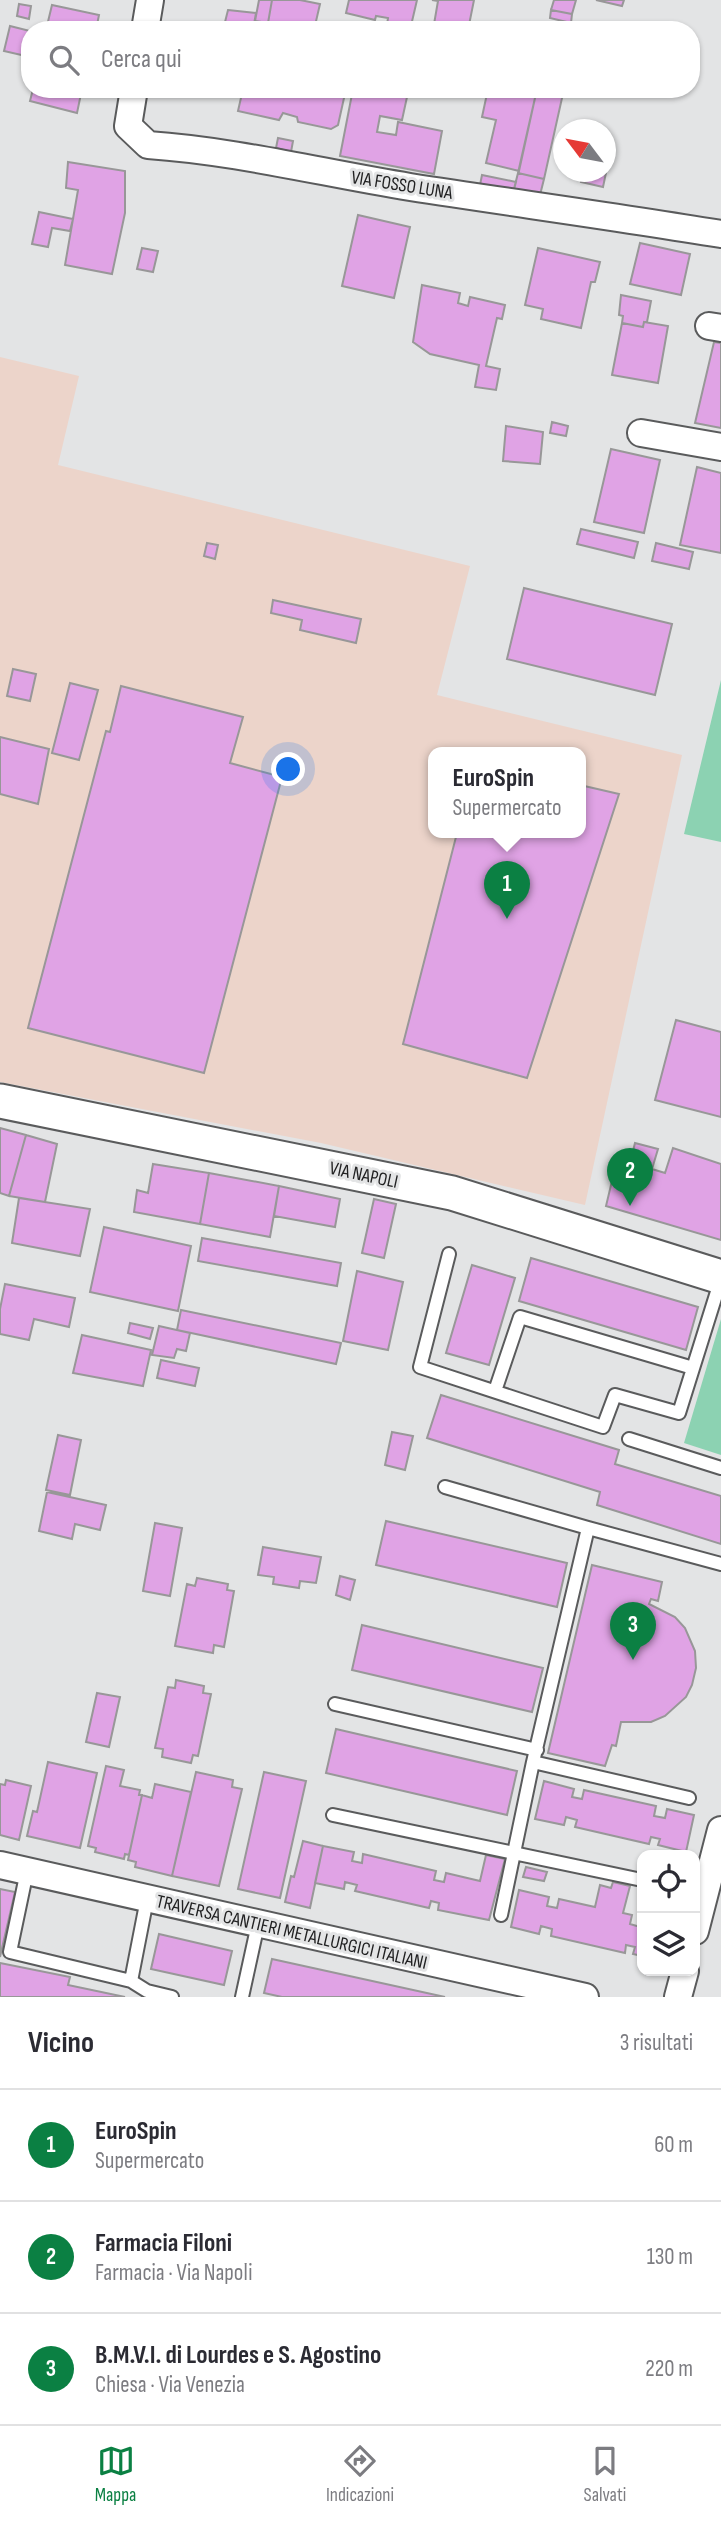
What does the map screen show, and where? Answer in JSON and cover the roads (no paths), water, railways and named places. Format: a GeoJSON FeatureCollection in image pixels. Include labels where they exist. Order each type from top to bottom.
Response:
{"type":"FeatureCollection","features":[{"type":"Feature","properties":{"kind":"street"},"geometry":{"type":"LineString","coordinates":[[146,21],[150,0]]}},
{"type":"Feature","properties":{"kind":"street","name":"VIA FOSSO LUNA"},"geometry":{"type":"LineString","coordinates":[[133,98],[128,126],[148,145],[199,149],[410,187],[721,234]]}},
{"type":"Feature","properties":{"kind":"street"},"geometry":{"type":"LineString","coordinates":[[642,433],[721,447]]}},
{"type":"Feature","properties":{"kind":"street","name":"VIA NAPOLI"},"geometry":{"type":"LineString","coordinates":[[0,1101],[452,1193],[721,1278]]}},
{"type":"Feature","properties":{"kind":"street"},"geometry":{"type":"LineString","coordinates":[[700,1913],[721,1830]]}},
{"type":"Feature","properties":{"kind":"street","name":"TRAVERSA CANTIERI METALLURGICI ITALIANI"},"geometry":{"type":"LineString","coordinates":[[0,1865],[258,1924],[525,1991],[585,1997]]}},
{"type":"Feature","properties":{"kind":"street"},"geometry":{"type":"LineString","coordinates":[[678,1997],[684,1976]]}},
{"type":"Feature","properties":{"kind":"lane"},"geometry":{"type":"LineString","coordinates":[[449,1254],[420,1367],[603,1427],[615,1395],[679,1413],[721,1278]]}},
{"type":"Feature","properties":{"kind":"lane"},"geometry":{"type":"LineString","coordinates":[[495,1391],[520,1317],[693,1368]]}},
{"type":"Feature","properties":{"kind":"lane"},"geometry":{"type":"LineString","coordinates":[[629,1439],[721,1468]]}},
{"type":"Feature","properties":{"kind":"lane"},"geometry":{"type":"LineString","coordinates":[[445,1487],[721,1563]]}},
{"type":"Feature","properties":{"kind":"lane"},"geometry":{"type":"LineString","coordinates":[[501,1915],[588,1528]]}},
{"type":"Feature","properties":{"kind":"lane"},"geometry":{"type":"LineString","coordinates":[[335,1704],[689,1798]]}},
{"type":"Feature","properties":{"kind":"lane"},"geometry":{"type":"LineString","coordinates":[[333,1815],[637,1879]]}},
{"type":"Feature","properties":{"kind":"lane"},"geometry":{"type":"LineString","coordinates":[[27,1871],[10,1952],[131,1981],[147,1991],[172,1997]]}},
{"type":"Feature","properties":{"kind":"lane"},"geometry":{"type":"LineString","coordinates":[[131,1981],[147,1899]]}},
{"type":"Feature","properties":{"kind":"lane"},"geometry":{"type":"LineString","coordinates":[[242,1997],[258,1924]]}},
{"type":"Feature","properties":{"kind":"place","name":"EuroSpin"},"geometry":{"type":"Point","coordinates":[507,919]}},
{"type":"Feature","properties":{"kind":"place","name":"Farmacia Filoni"},"geometry":{"type":"Point","coordinates":[630,1206]}},
{"type":"Feature","properties":{"kind":"place","name":"B.M.V.I. di Lourdes e S. Agostino"},"geometry":{"type":"Point","coordinates":[633,1660]}}]}
